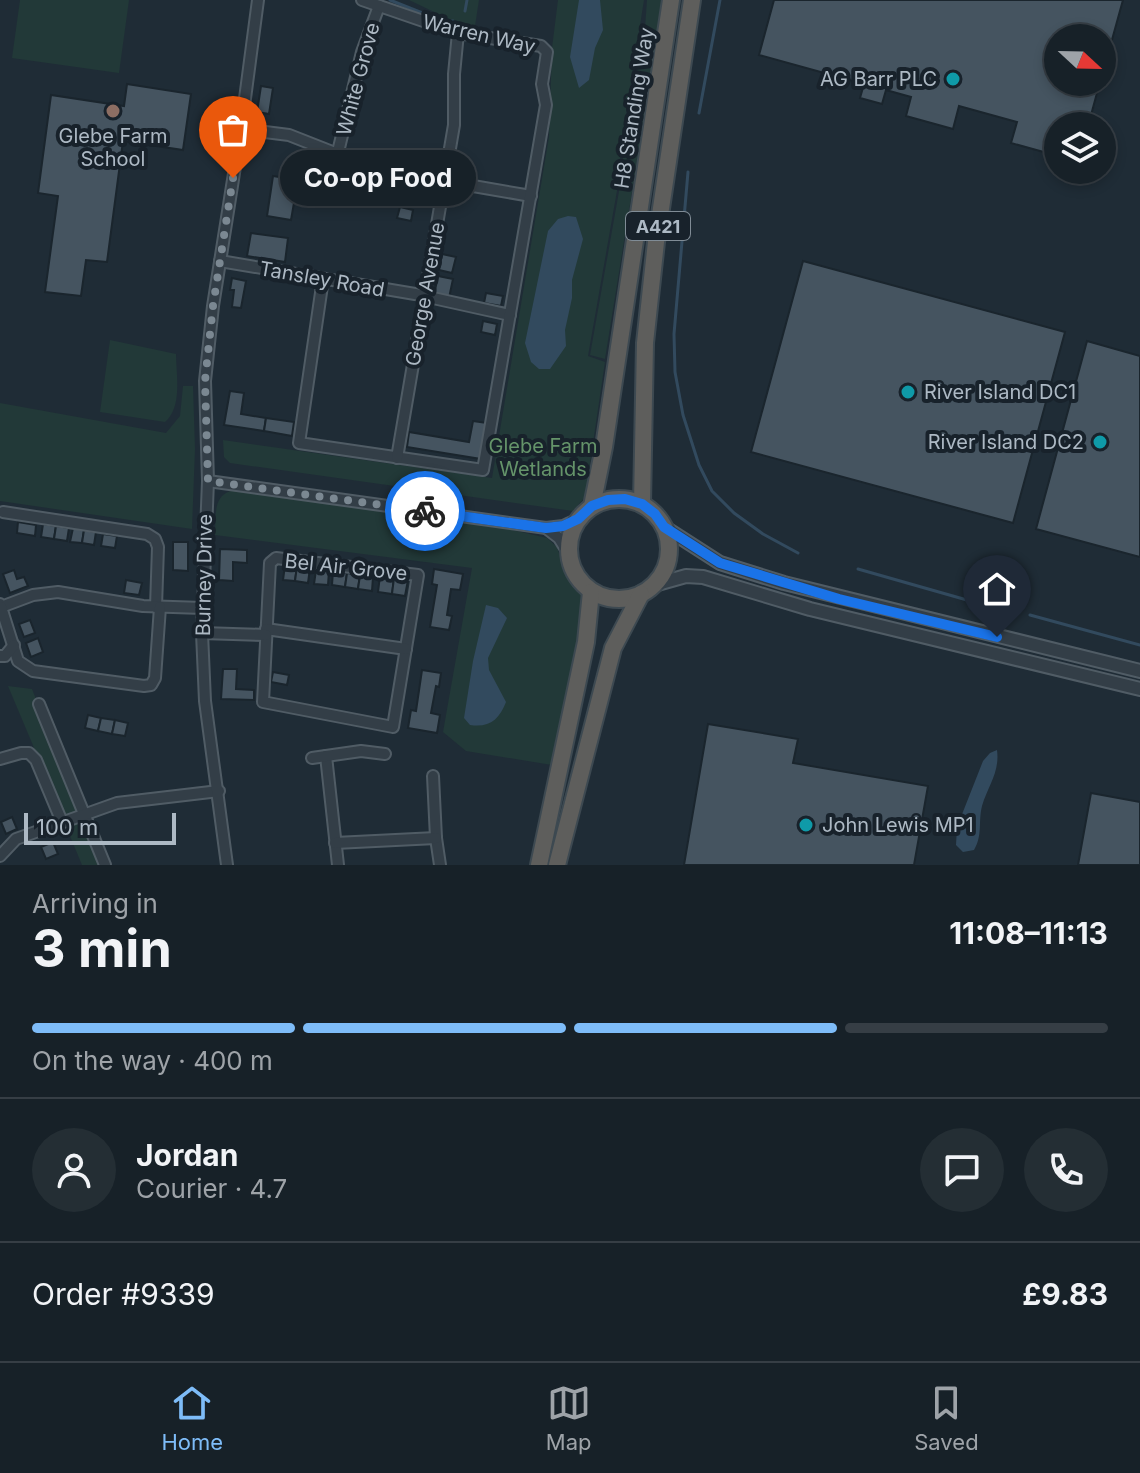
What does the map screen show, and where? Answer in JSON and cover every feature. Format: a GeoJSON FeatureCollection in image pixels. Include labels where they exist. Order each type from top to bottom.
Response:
{"type":"FeatureCollection","features":[{"type":"Feature","properties":{"kind":"highway","name":"H8 Standing Way"},"geometry":{"type":"LineString","coordinates":[[594,498],[671,0]]}},
{"type":"Feature","properties":{"kind":"highway","name":"H8 Standing Way"},"geometry":{"type":"LineString","coordinates":[[642,499],[645,343],[656,242],[692,0]]}},
{"type":"Feature","properties":{"kind":"highway"},"geometry":{"type":"LineString","coordinates":[[539,865],[586,642],[591,597],[572,568],[569,542],[578,519],[594,498],[642,499],[664,527],[669,542],[669,558],[663,572],[631,611],[613,648],[557,865]]}},
{"type":"Feature","properties":{"kind":"highway"},"geometry":{"type":"LineString","coordinates":[[591,597],[624,599],[648,590]]}},
{"type":"Feature","properties":{"kind":"street","name":"Burney Drive"},"geometry":{"type":"LineString","coordinates":[[227,865],[205,701],[202,633],[208,481],[205,381],[258,0]]}},
{"type":"Feature","properties":{"kind":"street","name":"Warren Way"},"geometry":{"type":"LineString","coordinates":[[323,279],[299,443],[483,470],[546,105],[542,84],[547,52],[541,46],[458,33],[362,0]]}},
{"type":"Feature","properties":{"kind":"street","name":"White Grove"},"geometry":{"type":"LineString","coordinates":[[338,152],[362,52],[379,6]]}},
{"type":"Feature","properties":{"kind":"street","name":"George Avenue"},"geometry":{"type":"LineString","coordinates":[[397,458],[454,125],[458,33]]}},
{"type":"Feature","properties":{"kind":"street"},"geometry":{"type":"LineString","coordinates":[[241,129],[289,135],[429,190],[443,187],[531,196]]}},
{"type":"Feature","properties":{"kind":"street","name":"Tansley Road"},"geometry":{"type":"LineString","coordinates":[[220,261],[424,297]]}},
{"type":"Feature","properties":{"kind":"street"},"geometry":{"type":"LineString","coordinates":[[424,297],[510,315]]}},
{"type":"Feature","properties":{"kind":"street"},"geometry":{"type":"LineString","coordinates":[[208,481],[546,528],[563,526],[578,519]]}},
{"type":"Feature","properties":{"kind":"street"},"geometry":{"type":"LineString","coordinates":[[9,517],[147,534],[155,539],[158,547],[158,607],[155,678],[151,685],[33,671],[18,661],[1,605],[33,595],[58,592],[158,607],[203,608]]}},
{"type":"Feature","properties":{"kind":"street"},"geometry":{"type":"LineString","coordinates":[[664,527],[720,563],[784,583],[1140,671]]}},
{"type":"Feature","properties":{"kind":"street"},"geometry":{"type":"LineString","coordinates":[[546,528],[559,538],[569,554]]}},
{"type":"Feature","properties":{"kind":"street","name":"Bel Air Grove"},"geometry":{"type":"LineString","coordinates":[[266,632],[270,563],[276,558],[418,575],[406,649]]}},
{"type":"Feature","properties":{"kind":"street"},"geometry":{"type":"LineString","coordinates":[[648,590],[686,576],[703,577],[810,609],[1140,689]]}},
{"type":"Feature","properties":{"kind":"street"},"geometry":{"type":"LineString","coordinates":[[202,633],[266,632],[406,649],[393,727],[263,702],[266,632]]}},
{"type":"Feature","properties":{"kind":"street"},"geometry":{"type":"LineString","coordinates":[[0,656],[5,656],[14,645]]}},
{"type":"Feature","properties":{"kind":"street"},"geometry":{"type":"LineString","coordinates":[[39,704],[105,865]]}},
{"type":"Feature","properties":{"kind":"street"},"geometry":{"type":"LineString","coordinates":[[312,758],[361,751],[385,754]]}},
{"type":"Feature","properties":{"kind":"street"},"geometry":{"type":"LineString","coordinates":[[0,759],[29,753],[36,760],[62,822]]}},
{"type":"Feature","properties":{"kind":"street"},"geometry":{"type":"LineString","coordinates":[[326,756],[338,865]]}},
{"type":"Feature","properties":{"kind":"street"},"geometry":{"type":"LineString","coordinates":[[433,776],[440,865]]}},
{"type":"Feature","properties":{"kind":"street"},"geometry":{"type":"LineString","coordinates":[[0,856],[16,839],[117,803],[219,791]]}},
{"type":"Feature","properties":{"kind":"street"},"geometry":{"type":"LineString","coordinates":[[335,843],[436,838]]}},
{"type":"Feature","properties":{"kind":"green space"},"geometry":{"type":"Polygon","coordinates":[[[20,0],[129,0],[119,73],[12,58],[20,0]]]}},
{"type":"Feature","properties":{"kind":"green space"},"geometry":{"type":"Polygon","coordinates":[[[409,0],[479,0],[475,26],[453,21],[409,0]]]}},
{"type":"Feature","properties":{"kind":"green space","name":"Glebe Farm Wetlands"},"geometry":{"type":"Polygon","coordinates":[[[558,0],[644,0],[621,146],[618,185],[588,356],[605,362],[585,497],[573,511],[230,463],[224,457],[223,440],[492,478],[549,137],[552,48],[558,0]]]}},
{"type":"Feature","properties":{"kind":"green space"},"geometry":{"type":"Polygon","coordinates":[[[647,0],[663,0],[605,359],[590,355],[621,180],[647,0]]]}},
{"type":"Feature","properties":{"kind":"green space"},"geometry":{"type":"Polygon","coordinates":[[[110,340],[176,354],[176,399],[171,416],[165,422],[100,412],[110,340]]]}},
{"type":"Feature","properties":{"kind":"green space"},"geometry":{"type":"Polygon","coordinates":[[[183,386],[193,386],[195,449],[192,529],[0,501],[0,403],[166,433],[180,416],[183,386]]]}},
{"type":"Feature","properties":{"kind":"green space"},"geometry":{"type":"Polygon","coordinates":[[[235,490],[482,523],[547,538],[557,547],[567,577],[587,598],[552,765],[466,751],[443,732],[472,568],[215,535],[219,501],[222,496],[235,490]]]}},
{"type":"Feature","properties":{"kind":"green space"},"geometry":{"type":"Polygon","coordinates":[[[8,686],[32,689],[81,812],[64,819],[8,686]]]}},
{"type":"Feature","properties":{"kind":"green space"},"geometry":{"type":"Polygon","coordinates":[[[84,816],[103,865],[82,865],[65,824],[84,816]]]}},
{"type":"Feature","properties":{"kind":"water"},"geometry":{"type":"Polygon","coordinates":[[[579,0],[600,0],[603,30],[595,48],[589,80],[579,88],[570,57],[579,0]]]}},
{"type":"Feature","properties":{"kind":"water"},"geometry":{"type":"Polygon","coordinates":[[[576,217],[583,239],[572,280],[572,298],[565,330],[566,346],[550,369],[539,369],[531,362],[525,343],[548,231],[558,219],[576,217]]]}},
{"type":"Feature","properties":{"kind":"water"},"geometry":{"type":"Polygon","coordinates":[[[486,605],[498,608],[507,618],[488,658],[489,670],[506,702],[492,721],[470,725],[464,718],[486,605]]]}},
{"type":"Feature","properties":{"kind":"water"},"geometry":{"type":"Polygon","coordinates":[[[997,750],[997,765],[982,806],[977,844],[974,850],[963,852],[956,845],[957,827],[983,761],[997,750]]]}},
{"type":"Feature","properties":{"kind":"building","name":"AG Barr PLC"},"geometry":{"type":"Polygon","coordinates":[[[774,0],[1123,0],[1116,25],[1044,24],[1044,96],[1096,96],[1092,112],[1044,112],[1044,152],[1011,143],[1017,122],[959,106],[953,129],[906,116],[911,97],[886,90],[882,104],[860,98],[864,84],[759,55],[774,0]]]}},
{"type":"Feature","properties":{"kind":"building","name":"Glebe Farm School"},"geometry":{"type":"Polygon","coordinates":[[[127,84],[191,94],[183,150],[123,141],[107,262],[86,260],[81,296],[45,292],[58,196],[38,193],[51,95],[124,106],[127,84]]]}},
{"type":"Feature","properties":{"kind":"building"},"geometry":{"type":"Polygon","coordinates":[[[261,86],[273,88],[269,114],[257,112],[261,86]]]}},
{"type":"Feature","properties":{"kind":"building"},"geometry":{"type":"Polygon","coordinates":[[[273,176],[298,180],[291,220],[267,216],[273,176]]]}},
{"type":"Feature","properties":{"kind":"building"},"geometry":{"type":"Polygon","coordinates":[[[400,207],[413,210],[411,221],[397,218],[400,207]]]}},
{"type":"Feature","properties":{"kind":"building"},"geometry":{"type":"Polygon","coordinates":[[[251,233],[288,238],[285,262],[247,256],[251,233]]]}},
{"type":"Feature","properties":{"kind":"building"},"geometry":{"type":"Polygon","coordinates":[[[442,254],[456,257],[452,273],[439,270],[442,254]]]}},
{"type":"Feature","properties":{"kind":"building","name":"River Island DC1"},"geometry":{"type":"Polygon","coordinates":[[[803,261],[1065,332],[1013,523],[751,452],[803,261]]]}},
{"type":"Feature","properties":{"kind":"building"},"geometry":{"type":"Polygon","coordinates":[[[438,276],[453,279],[449,298],[434,295],[438,276]]]}},
{"type":"Feature","properties":{"kind":"building"},"geometry":{"type":"Polygon","coordinates":[[[232,278],[246,281],[241,308],[232,307],[232,278]]]}},
{"type":"Feature","properties":{"kind":"building"},"geometry":{"type":"Polygon","coordinates":[[[486,293],[503,296],[501,306],[484,303],[486,293]]]}},
{"type":"Feature","properties":{"kind":"building"},"geometry":{"type":"Polygon","coordinates":[[[483,321],[497,324],[495,335],[481,332],[483,321]]]}},
{"type":"Feature","properties":{"kind":"building","name":"River Island DC2"},"geometry":{"type":"Polygon","coordinates":[[[1087,341],[1140,356],[1140,557],[1036,529],[1087,341]]]}},
{"type":"Feature","properties":{"kind":"building"},"geometry":{"type":"Polygon","coordinates":[[[230,391],[244,393],[241,414],[266,418],[264,431],[224,425],[230,391]]]}},
{"type":"Feature","properties":{"kind":"building"},"geometry":{"type":"Polygon","coordinates":[[[266,418],[294,422],[292,436],[264,431],[266,418]]]}},
{"type":"Feature","properties":{"kind":"building"},"geometry":{"type":"Polygon","coordinates":[[[473,421],[487,423],[481,459],[407,447],[409,432],[469,442],[473,421]]]}},
{"type":"Feature","properties":{"kind":"building"},"geometry":{"type":"Polygon","coordinates":[[[18,522],[36,525],[35,536],[17,533],[18,522]]]}},
{"type":"Feature","properties":{"kind":"building"},"geometry":{"type":"Polygon","coordinates":[[[43,524],[56,526],[54,539],[41,537],[43,524]]]}},
{"type":"Feature","properties":{"kind":"building"},"geometry":{"type":"Polygon","coordinates":[[[56,526],[69,528],[67,541],[54,539],[56,526]]]}},
{"type":"Feature","properties":{"kind":"building"},"geometry":{"type":"Polygon","coordinates":[[[73,528],[84,530],[82,543],[70,542],[73,528]]]}},
{"type":"Feature","properties":{"kind":"building"},"geometry":{"type":"Polygon","coordinates":[[[84,530],[96,532],[94,545],[82,543],[84,530]]]}},
{"type":"Feature","properties":{"kind":"building"},"geometry":{"type":"Polygon","coordinates":[[[103,534],[117,536],[115,548],[101,546],[103,534]]]}},
{"type":"Feature","properties":{"kind":"building"},"geometry":{"type":"Polygon","coordinates":[[[173,542],[188,542],[188,571],[173,570],[173,542]]]}},
{"type":"Feature","properties":{"kind":"building"},"geometry":{"type":"Polygon","coordinates":[[[220,549],[247,550],[247,563],[233,562],[233,581],[219,580],[220,549]]]}},
{"type":"Feature","properties":{"kind":"building"},"geometry":{"type":"Polygon","coordinates":[[[285,565],[297,566],[295,581],[283,580],[285,565]]]}},
{"type":"Feature","properties":{"kind":"building"},"geometry":{"type":"Polygon","coordinates":[[[297,566],[310,568],[308,583],[295,581],[297,566]]]}},
{"type":"Feature","properties":{"kind":"building"},"geometry":{"type":"Polygon","coordinates":[[[434,569],[463,574],[460,590],[451,589],[447,615],[452,616],[449,630],[430,627],[437,585],[432,584],[434,569]]]}},
{"type":"Feature","properties":{"kind":"building"},"geometry":{"type":"Polygon","coordinates":[[[14,570],[17,579],[24,577],[28,586],[10,593],[3,574],[14,570]]]}},
{"type":"Feature","properties":{"kind":"building"},"geometry":{"type":"Polygon","coordinates":[[[316,570],[329,571],[328,585],[314,584],[316,570]]]}},
{"type":"Feature","properties":{"kind":"building"},"geometry":{"type":"Polygon","coordinates":[[[333,571],[347,573],[345,587],[332,585],[333,571]]]}},
{"type":"Feature","properties":{"kind":"building"},"geometry":{"type":"Polygon","coordinates":[[[347,573],[360,575],[358,589],[345,587],[347,573]]]}},
{"type":"Feature","properties":{"kind":"building"},"geometry":{"type":"Polygon","coordinates":[[[360,575],[373,577],[372,591],[358,589],[360,575]]]}},
{"type":"Feature","properties":{"kind":"building"},"geometry":{"type":"Polygon","coordinates":[[[380,576],[394,578],[392,594],[378,592],[380,576]]]}},
{"type":"Feature","properties":{"kind":"building"},"geometry":{"type":"Polygon","coordinates":[[[394,578],[408,580],[405,596],[392,594],[394,578]]]}},
{"type":"Feature","properties":{"kind":"building"},"geometry":{"type":"Polygon","coordinates":[[[126,580],[142,583],[139,595],[124,593],[126,580]]]}},
{"type":"Feature","properties":{"kind":"building"},"geometry":{"type":"Polygon","coordinates":[[[30,620],[35,633],[24,637],[19,624],[30,620]]]}},
{"type":"Feature","properties":{"kind":"building"},"geometry":{"type":"Polygon","coordinates":[[[38,638],[43,652],[31,657],[26,643],[38,638]]]}},
{"type":"Feature","properties":{"kind":"building"},"geometry":{"type":"Polygon","coordinates":[[[223,669],[237,669],[236,689],[254,690],[254,700],[221,699],[223,669]]]}},
{"type":"Feature","properties":{"kind":"building"},"geometry":{"type":"Polygon","coordinates":[[[422,670],[441,673],[431,713],[440,715],[437,733],[408,728],[411,710],[416,711],[422,670]]]}},
{"type":"Feature","properties":{"kind":"building"},"geometry":{"type":"Polygon","coordinates":[[[273,672],[289,675],[287,685],[271,682],[273,672]]]}},
{"type":"Feature","properties":{"kind":"building"},"geometry":{"type":"Polygon","coordinates":[[[88,715],[101,718],[98,731],[85,728],[88,715]]]}},
{"type":"Feature","properties":{"kind":"building"},"geometry":{"type":"Polygon","coordinates":[[[101,718],[115,720],[112,734],[98,731],[101,718]]]}},
{"type":"Feature","properties":{"kind":"building"},"geometry":{"type":"Polygon","coordinates":[[[115,720],[128,723],[125,736],[112,734],[115,720]]]}},
{"type":"Feature","properties":{"kind":"building","name":"John Lewis MP1"},"geometry":{"type":"Polygon","coordinates":[[[708,724],[798,739],[793,763],[928,786],[914,865],[684,865],[708,724]]]}},
{"type":"Feature","properties":{"kind":"building"},"geometry":{"type":"Polygon","coordinates":[[[1091,793],[1140,802],[1140,865],[1078,865],[1091,793]]]}},
{"type":"Feature","properties":{"kind":"building"},"geometry":{"type":"Polygon","coordinates":[[[12,817],[17,829],[6,834],[1,822],[12,817]]]}},
{"type":"Feature","properties":{"kind":"building"},"geometry":{"type":"Polygon","coordinates":[[[53,842],[58,854],[46,859],[41,847],[53,842]]]}},
{"type":"Feature","properties":{"kind":"waterway"},"geometry":{"type":"LineString","coordinates":[[390,0],[445,22],[453,21]]}},
{"type":"Feature","properties":{"kind":"waterway"},"geometry":{"type":"LineString","coordinates":[[465,11],[467,0]]}},
{"type":"Feature","properties":{"kind":"waterway"},"geometry":{"type":"LineString","coordinates":[[699,113],[720,0]]}},
{"type":"Feature","properties":{"kind":"waterway"},"geometry":{"type":"LineString","coordinates":[[688,172],[674,334],[675,372],[683,415],[699,465],[712,491],[734,513],[763,534],[798,553]]}},
{"type":"Feature","properties":{"kind":"waterway"},"geometry":{"type":"LineString","coordinates":[[858,569],[981,604]]}},
{"type":"Feature","properties":{"kind":"waterway"},"geometry":{"type":"LineString","coordinates":[[1030,615],[1140,645]]}},
{"type":"Feature","properties":{"kind":"way so far"},"geometry":{"type":"LineString","coordinates":[[233,178],[205,381],[208,481],[425,511]]}},
{"type":"Feature","properties":{"kind":"place","name":"AG Barr PLC"},"geometry":{"type":"Point","coordinates":[953,79]}},
{"type":"Feature","properties":{"kind":"place","name":"Glebe Farm School"},"geometry":{"type":"Point","coordinates":[113,111]}},
{"type":"Feature","properties":{"kind":"place","name":"Co-op Food"},"geometry":{"type":"Point","coordinates":[233,178]}},
{"type":"Feature","properties":{"kind":"place","name":"River Island DC1"},"geometry":{"type":"Point","coordinates":[908,392]}},
{"type":"Feature","properties":{"kind":"place","name":"River Island DC2"},"geometry":{"type":"Point","coordinates":[1100,442]}},
{"type":"Feature","properties":{"kind":"place","name":"John Lewis MP1"},"geometry":{"type":"Point","coordinates":[806,825]}},
{"type":"Feature","properties":{"kind":"route"},"geometry":{"type":"LineString","coordinates":[[425,511],[546,528],[563,526],[578,519],[592,506],[608,500],[625,499],[642,504],[655,514],[664,527],[720,563],[839,599],[997,637]]}}]}
